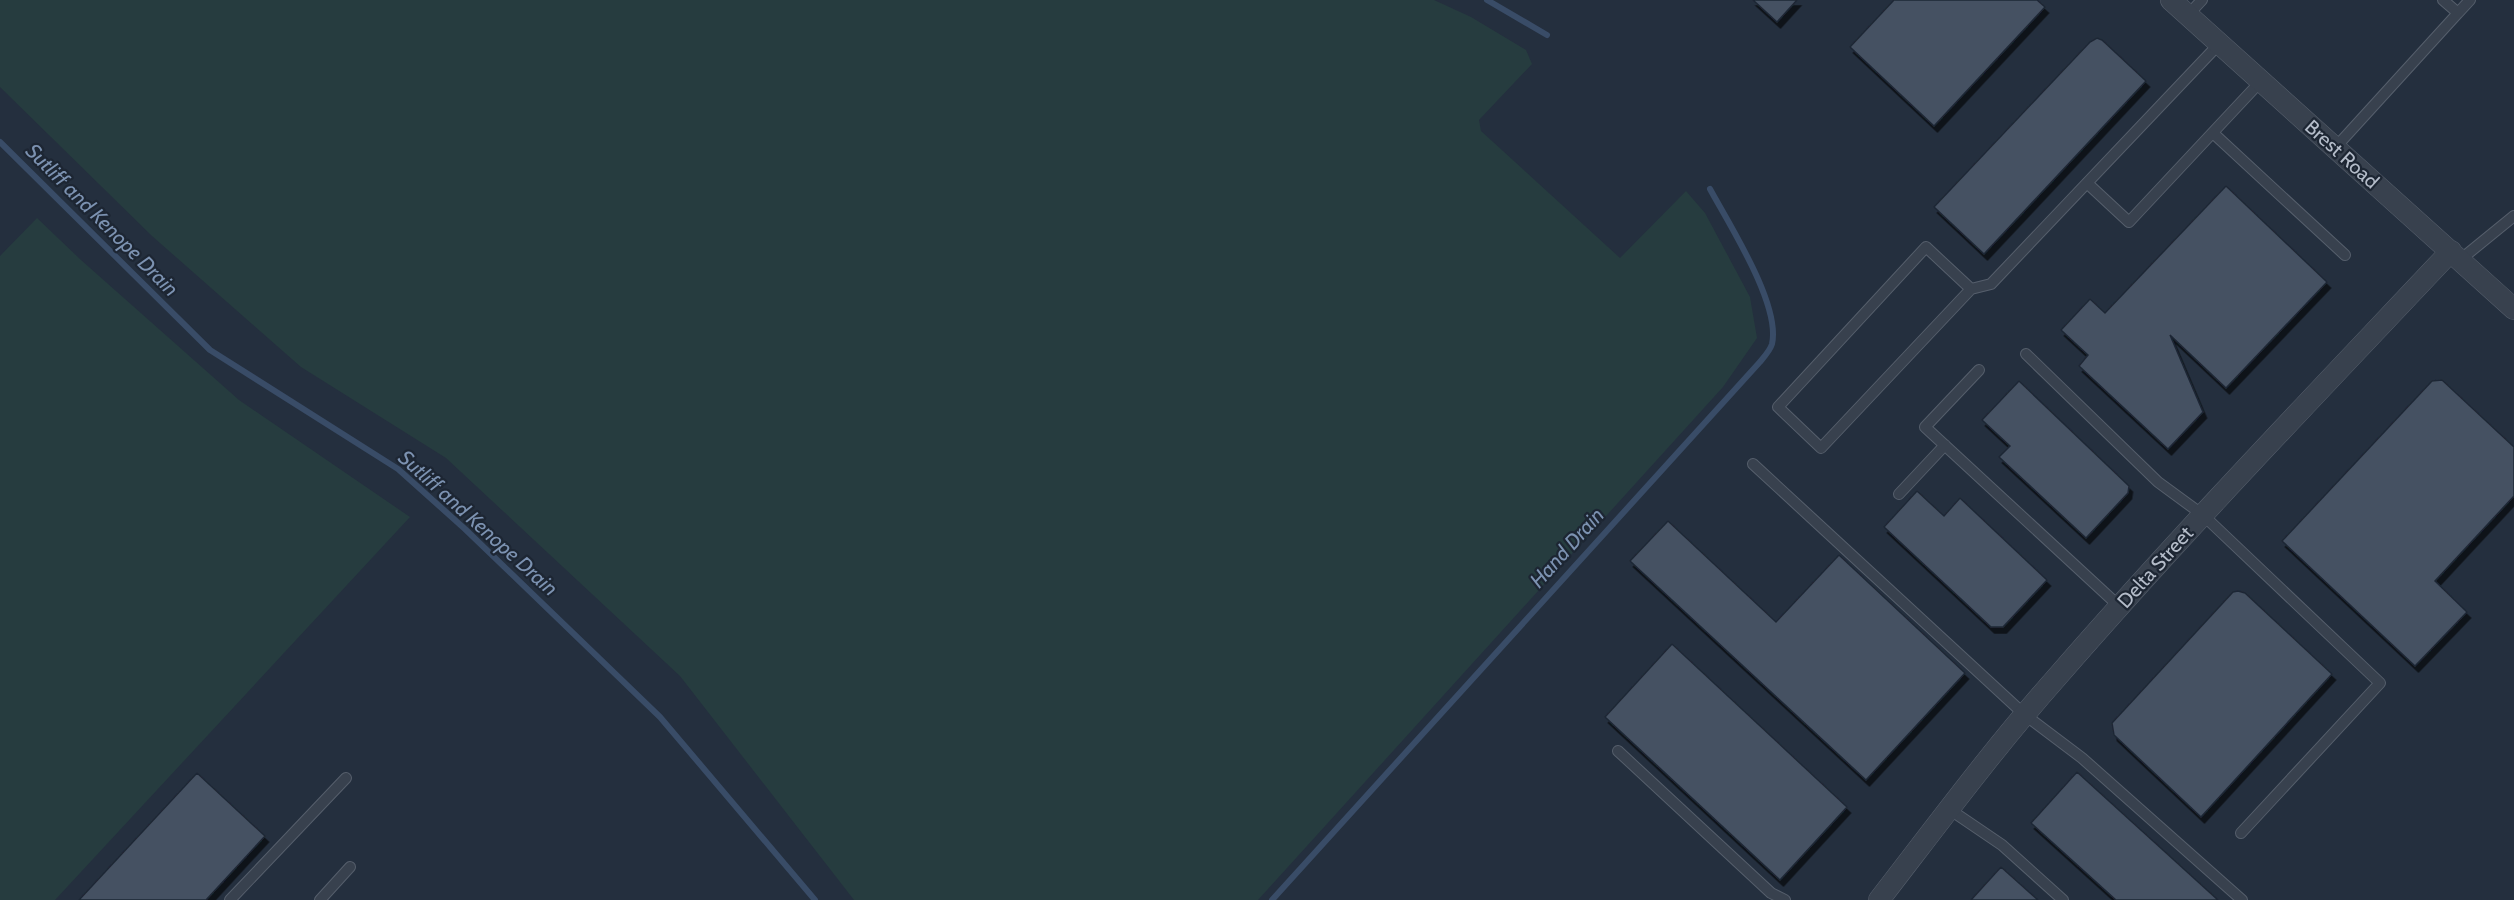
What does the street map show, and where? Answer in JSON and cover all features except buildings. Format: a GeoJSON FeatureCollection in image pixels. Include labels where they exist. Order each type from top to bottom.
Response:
{"type":"FeatureCollection","features":[{"type":"Feature","properties":{"kind":"street","name":"Brest Road"},"geometry":{"type":"LineString","coordinates":[[2171,0],[2195,8],[2219,44],[2514,309]]}},
{"type":"Feature","properties":{"kind":"street","name":"Delta Street"},"geometry":{"type":"LineString","coordinates":[[1884,898],[1949,809],[2025,715],[2120,607],[2203,515],[2455,256]]}},
{"type":"Feature","properties":{"kind":"lane"},"geometry":{"type":"LineString","coordinates":[[2443,0],[2458,13]]}},
{"type":"Feature","properties":{"kind":"lane"},"geometry":{"type":"LineString","coordinates":[[2335,148],[2470,0]]}},
{"type":"Feature","properties":{"kind":"lane"},"geometry":{"type":"LineString","coordinates":[[1971,289],[1926,247],[1778,407],[1821,448],[1971,289],[1991,284],[2219,44]]}},
{"type":"Feature","properties":{"kind":"lane"},"geometry":{"type":"LineString","coordinates":[[2087,183],[2129,222],[2261,81]]}},
{"type":"Feature","properties":{"kind":"lane"},"geometry":{"type":"LineString","coordinates":[[2213,133],[2344,255]]}},
{"type":"Feature","properties":{"kind":"lane"},"geometry":{"type":"LineString","coordinates":[[2455,256],[2514,216]]}},
{"type":"Feature","properties":{"kind":"lane"},"geometry":{"type":"LineString","coordinates":[[2026,354],[2158,482],[2203,515],[2380,683],[2241,833]]}},
{"type":"Feature","properties":{"kind":"lane"},"geometry":{"type":"LineString","coordinates":[[1978,370],[1925,427],[2120,607]]}},
{"type":"Feature","properties":{"kind":"lane"},"geometry":{"type":"LineString","coordinates":[[1899,494],[1945,445]]}},
{"type":"Feature","properties":{"kind":"lane"},"geometry":{"type":"LineString","coordinates":[[1754,464],[2025,715],[2082,758],[2242,900]]}},
{"type":"Feature","properties":{"kind":"lane"},"geometry":{"type":"LineString","coordinates":[[1618,751],[1771,893],[1785,900]]}},
{"type":"Feature","properties":{"kind":"lane"},"geometry":{"type":"LineString","coordinates":[[230,900],[346,778]]}},
{"type":"Feature","properties":{"kind":"lane"},"geometry":{"type":"LineString","coordinates":[[1949,809],[2002,845],[2062,900]]}},
{"type":"Feature","properties":{"kind":"lane"},"geometry":{"type":"LineString","coordinates":[[320,900],[350,867]]}},
{"type":"Feature","properties":{"kind":"green space"},"geometry":{"type":"Polygon","coordinates":[[[0,0],[1434,0],[1471,17],[1526,50],[1532,64],[1479,120],[1481,131],[1620,258],[1686,191],[1705,213],[1750,297],[1757,338],[1723,387],[1258,900],[854,900],[680,676],[446,458],[301,367],[152,236],[0,87],[0,0]]]}},
{"type":"Feature","properties":{"kind":"green space"},"geometry":{"type":"Polygon","coordinates":[[[37,218],[239,400],[410,517],[55,900],[0,900],[0,256],[37,218]]]}},
{"type":"Feature","properties":{"kind":"waterway","name":"Hand Drain"},"geometry":{"type":"LineString","coordinates":[[1487,0],[1547,35]]}},
{"type":"Feature","properties":{"kind":"waterway","name":"Sutliff and Kenope Drain"},"geometry":{"type":"LineString","coordinates":[[0,142],[210,350],[398,469],[465,529],[660,717],[815,900]]}},
{"type":"Feature","properties":{"kind":"waterway","name":"Hand Drain"},"geometry":{"type":"LineString","coordinates":[[1272,900],[1770,349],[1773,328],[1769,308],[1751,265],[1710,189]]}}]}
